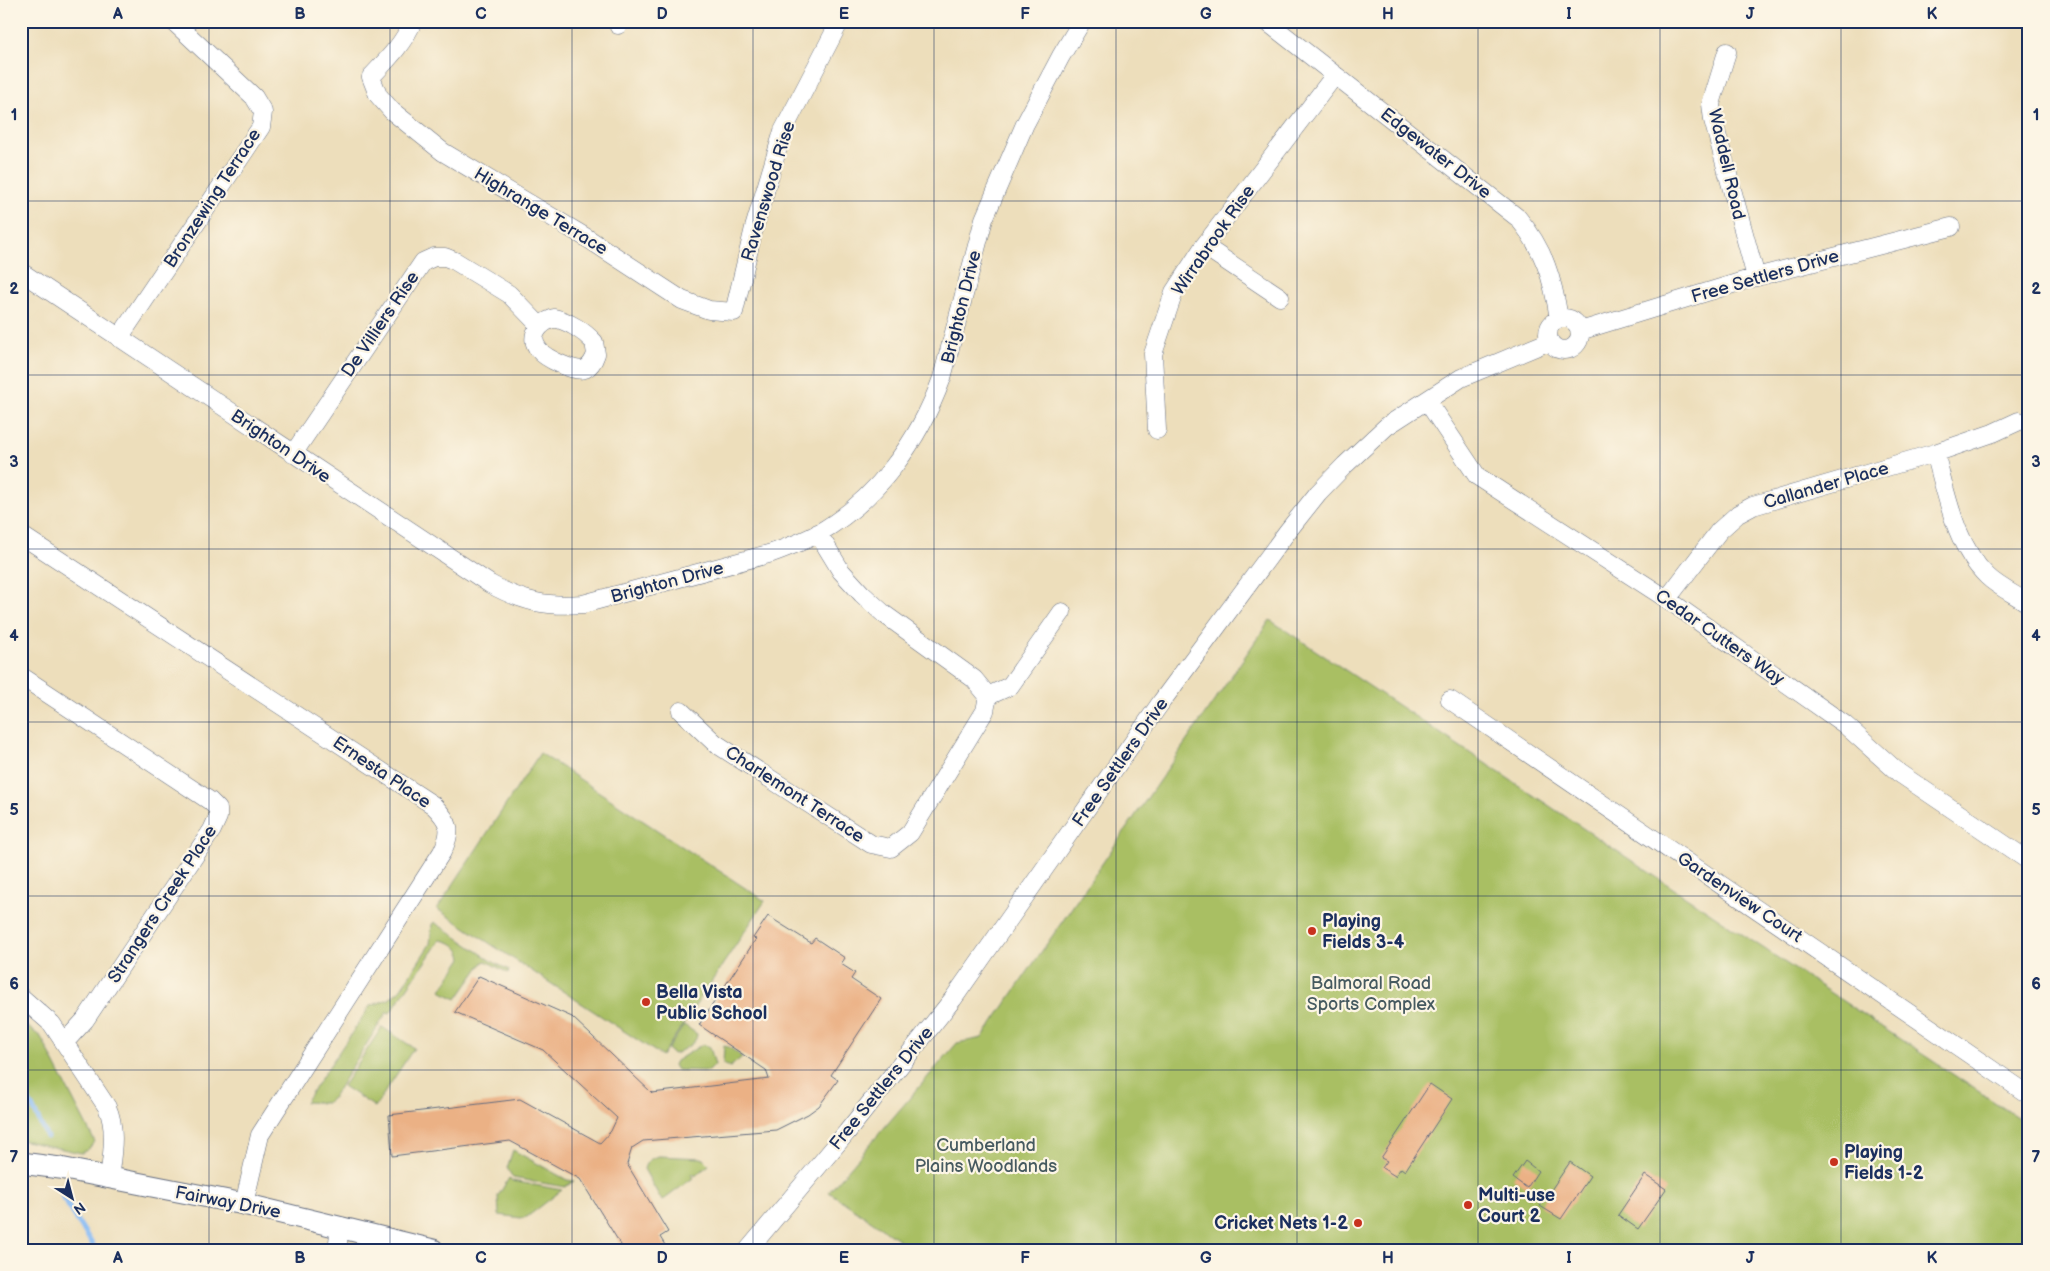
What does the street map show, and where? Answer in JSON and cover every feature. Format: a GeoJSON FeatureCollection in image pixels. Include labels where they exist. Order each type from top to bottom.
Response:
{"type":"FeatureCollection","features":[{"type":"Feature","properties":{"kind":"street","name":"Bronzewing Terrace"},"geometry":{"type":"LineString","coordinates":[[119,338],[261,127],[263,112],[254,97],[173,21]]}},
{"type":"Feature","properties":{"kind":"street","name":"Highrange Terrace"},"geometry":{"type":"LineString","coordinates":[[413,21],[392,56],[371,77],[378,94],[392,111],[444,152],[587,238],[682,300],[709,310],[734,312]]}},
{"type":"Feature","properties":{"kind":"street","name":"Ravenswood Rise"},"geometry":{"type":"LineString","coordinates":[[734,312],[754,228],[784,131],[840,21]]}},
{"type":"Feature","properties":{"kind":"street","name":"Brighton Drive"},"geometry":{"type":"LineString","coordinates":[[21,272],[490,584],[510,595],[533,603],[557,606],[583,604],[772,553],[818,534],[840,519],[879,485],[925,421],[942,378],[984,219],[1025,124],[1082,21]]}},
{"type":"Feature","properties":{"kind":"street","name":"Edgewater Drive"},"geometry":{"type":"LineString","coordinates":[[1266,21],[1518,218],[1537,243],[1545,259],[1556,297],[1558,319]]}},
{"type":"Feature","properties":{"kind":"street","name":"Waddell Road"},"geometry":{"type":"LineString","coordinates":[[1727,52],[1711,104],[1713,120],[1756,277]]}},
{"type":"Feature","properties":{"kind":"street","name":"Wirrabrook Rise"},"geometry":{"type":"LineString","coordinates":[[1157,430],[1154,354],[1174,292],[1204,246],[1335,75]]}},
{"type":"Feature","properties":{"kind":"street","name":"Free Settlers Drive"},"geometry":{"type":"LineString","coordinates":[[1580,331],[1756,277],[1951,227]]}},
{"type":"Feature","properties":{"kind":"street"},"geometry":{"type":"LineString","coordinates":[[1204,246],[1280,297]]}},
{"type":"Feature","properties":{"kind":"street","name":"De Villiers Rise"},"geometry":{"type":"LineString","coordinates":[[293,454],[423,262],[434,257],[445,257],[455,261],[509,294],[539,325]]}},
{"type":"Feature","properties":{"kind":"street"},"geometry":{"type":"LineString","coordinates":[[1558,319],[1571,319],[1580,331],[1578,342],[1570,349],[1560,350],[1550,341],[1549,328],[1558,319]]}},
{"type":"Feature","properties":{"kind":"street","name":"Free Settlers Drive"},"geometry":{"type":"LineString","coordinates":[[748,1250],[847,1132],[953,999],[1162,701],[1318,493],[1345,464],[1387,426],[1461,378],[1550,341]]}},
{"type":"Feature","properties":{"kind":"street","name":"Cedar Cutters Way"},"geometry":{"type":"LineString","coordinates":[[1427,401],[1477,476],[1668,599],[1844,724],[1899,773],[2029,861]]}},
{"type":"Feature","properties":{"kind":"street","name":"Callander Place"},"geometry":{"type":"LineString","coordinates":[[1668,599],[1719,531],[1738,514],[1753,506],[1935,454],[1993,433],[2019,420]]}},
{"type":"Feature","properties":{"kind":"street"},"geometry":{"type":"LineString","coordinates":[[1935,454],[1955,522],[1973,559],[1988,577],[2029,604]]}},
{"type":"Feature","properties":{"kind":"street","name":"Ernesta Place"},"geometry":{"type":"LineString","coordinates":[[21,534],[433,805],[447,820],[450,829],[448,840],[442,852],[260,1135],[244,1204]]}},
{"type":"Feature","properties":{"kind":"street"},"geometry":{"type":"LineString","coordinates":[[818,534],[841,571],[862,594],[884,614],[974,679],[988,696],[1010,686],[1062,612]]}},
{"type":"Feature","properties":{"kind":"street","name":"Strangers Creek Place"},"geometry":{"type":"LineString","coordinates":[[21,676],[210,801],[218,809],[218,817],[202,846],[85,1020],[65,1042]]}},
{"type":"Feature","properties":{"kind":"street","name":"Charlemont Terrace"},"geometry":{"type":"LineString","coordinates":[[681,711],[724,748],[871,844],[891,848],[910,832],[985,711],[988,696]]}},
{"type":"Feature","properties":{"kind":"street","name":"Gardenview Court"},"geometry":{"type":"LineString","coordinates":[[1450,700],[2029,1094]]}},
{"type":"Feature","properties":{"kind":"street"},"geometry":{"type":"LineString","coordinates":[[21,997],[44,1015],[65,1042],[111,1117],[112,1156],[109,1179]]}},
{"type":"Feature","properties":{"kind":"street","name":"Fairway Drive"},"geometry":{"type":"LineString","coordinates":[[21,1163],[60,1168],[244,1204],[433,1250]]}},
{"type":"Feature","properties":{"kind":"street"},"geometry":{"type":"LineString","coordinates":[[337,1250],[340,1226]]}},
{"type":"Feature","properties":{"kind":"green space","name":"Balmoral Road Sports Complex"},"geometry":{"type":"Polygon","coordinates":[[[1270,620],[2029,1125],[2029,1250],[914,1250],[829,1192],[957,1043],[982,1038],[1270,620]]]}},
{"type":"Feature","properties":{"kind":"green space"},"geometry":{"type":"Polygon","coordinates":[[[540,753],[765,901],[662,1056],[437,909],[540,753]]]}},
{"type":"Feature","properties":{"kind":"green space"},"geometry":{"type":"Polygon","coordinates":[[[434,922],[495,963],[509,970],[508,973],[486,961],[483,962],[457,999],[444,993],[441,990],[462,958],[454,945],[440,940],[390,1013],[387,1012],[331,1100],[326,1103],[305,1102],[370,1006],[389,999],[400,990],[430,944],[432,924],[434,922]]]}},
{"type":"Feature","properties":{"kind":"green space"},"geometry":{"type":"Polygon","coordinates":[[[21,1022],[41,1037],[95,1142],[81,1153],[21,1140],[21,1022]]]}},
{"type":"Feature","properties":{"kind":"green space"},"geometry":{"type":"Polygon","coordinates":[[[684,1025],[697,1034],[695,1041],[675,1054],[671,1053],[668,1049],[684,1025]]]}},
{"type":"Feature","properties":{"kind":"green space"},"geometry":{"type":"Polygon","coordinates":[[[382,1027],[414,1048],[375,1107],[343,1086],[382,1027]]]}},
{"type":"Feature","properties":{"kind":"green space"},"geometry":{"type":"Polygon","coordinates":[[[703,1044],[710,1047],[715,1065],[709,1071],[677,1070],[674,1065],[676,1061],[703,1044]]]}},
{"type":"Feature","properties":{"kind":"green space"},"geometry":{"type":"Polygon","coordinates":[[[724,1046],[729,1047],[742,1057],[730,1067],[723,1064],[724,1046]]]}},
{"type":"Feature","properties":{"kind":"green space"},"geometry":{"type":"Polygon","coordinates":[[[513,1150],[567,1180],[574,1181],[565,1187],[513,1178],[507,1168],[513,1150]]]}},
{"type":"Feature","properties":{"kind":"green space"},"geometry":{"type":"Polygon","coordinates":[[[659,1156],[702,1158],[709,1165],[695,1176],[693,1173],[691,1175],[693,1178],[662,1201],[644,1169],[649,1160],[659,1156]]]}},
{"type":"Feature","properties":{"kind":"green space"},"geometry":{"type":"Polygon","coordinates":[[[509,1178],[512,1181],[562,1190],[527,1217],[499,1215],[498,1196],[509,1178]]]}},
{"type":"Feature","properties":{"kind":"building"},"geometry":{"type":"Polygon","coordinates":[[[768,916],[811,943],[815,938],[845,958],[841,964],[855,973],[851,979],[881,999],[831,1075],[838,1080],[819,1106],[808,1114],[776,1130],[643,1141],[632,1148],[627,1164],[668,1232],[660,1237],[668,1250],[624,1250],[580,1179],[510,1141],[392,1156],[389,1115],[520,1099],[600,1143],[611,1131],[617,1118],[543,1050],[455,1012],[479,976],[572,1017],[652,1093],[769,1079],[766,1070],[699,1025],[756,939],[753,938],[768,916]]]}},
{"type":"Feature","properties":{"kind":"building"},"geometry":{"type":"Polygon","coordinates":[[[1430,1084],[1452,1099],[1405,1171],[1401,1168],[1395,1176],[1382,1168],[1387,1161],[1381,1158],[1430,1084]]]}},
{"type":"Feature","properties":{"kind":"building"},"geometry":{"type":"Polygon","coordinates":[[[1525,1161],[1538,1171],[1527,1188],[1513,1178],[1525,1161]]]}},
{"type":"Feature","properties":{"kind":"building"},"geometry":{"type":"Polygon","coordinates":[[[1570,1162],[1590,1176],[1561,1219],[1540,1206],[1570,1162]]]}},
{"type":"Feature","properties":{"kind":"building"},"geometry":{"type":"Polygon","coordinates":[[[1645,1175],[1666,1189],[1638,1229],[1618,1215],[1645,1175]]]}},
{"type":"Feature","properties":{"kind":"waterway"},"geometry":{"type":"LineString","coordinates":[[21,1091],[32,1106],[47,1137]]}},
{"type":"Feature","properties":{"kind":"waterway"},"geometry":{"type":"LineString","coordinates":[[62,1196],[96,1250]]}},
{"type":"Feature","properties":{"kind":"place","name":"Playing Fields 3-4"},"geometry":{"type":"Point","coordinates":[1312,931]}},
{"type":"Feature","properties":{"kind":"place","name":"Bella Vista Public School"},"geometry":{"type":"Point","coordinates":[646,1002]}},
{"type":"Feature","properties":{"kind":"place","name":"Playing Fields 1-2"},"geometry":{"type":"Point","coordinates":[1834,1162]}},
{"type":"Feature","properties":{"kind":"place","name":"Multi-use Court 2"},"geometry":{"type":"Point","coordinates":[1468,1205]}},
{"type":"Feature","properties":{"kind":"place","name":"Cricket Nets 1-2"},"geometry":{"type":"Point","coordinates":[1358,1223]}},
{"type":"Feature","properties":{"kind":"park label","name":"Cumberland Plains Woodlands"},"geometry":{"type":"Point","coordinates":[986,1155]}}]}
